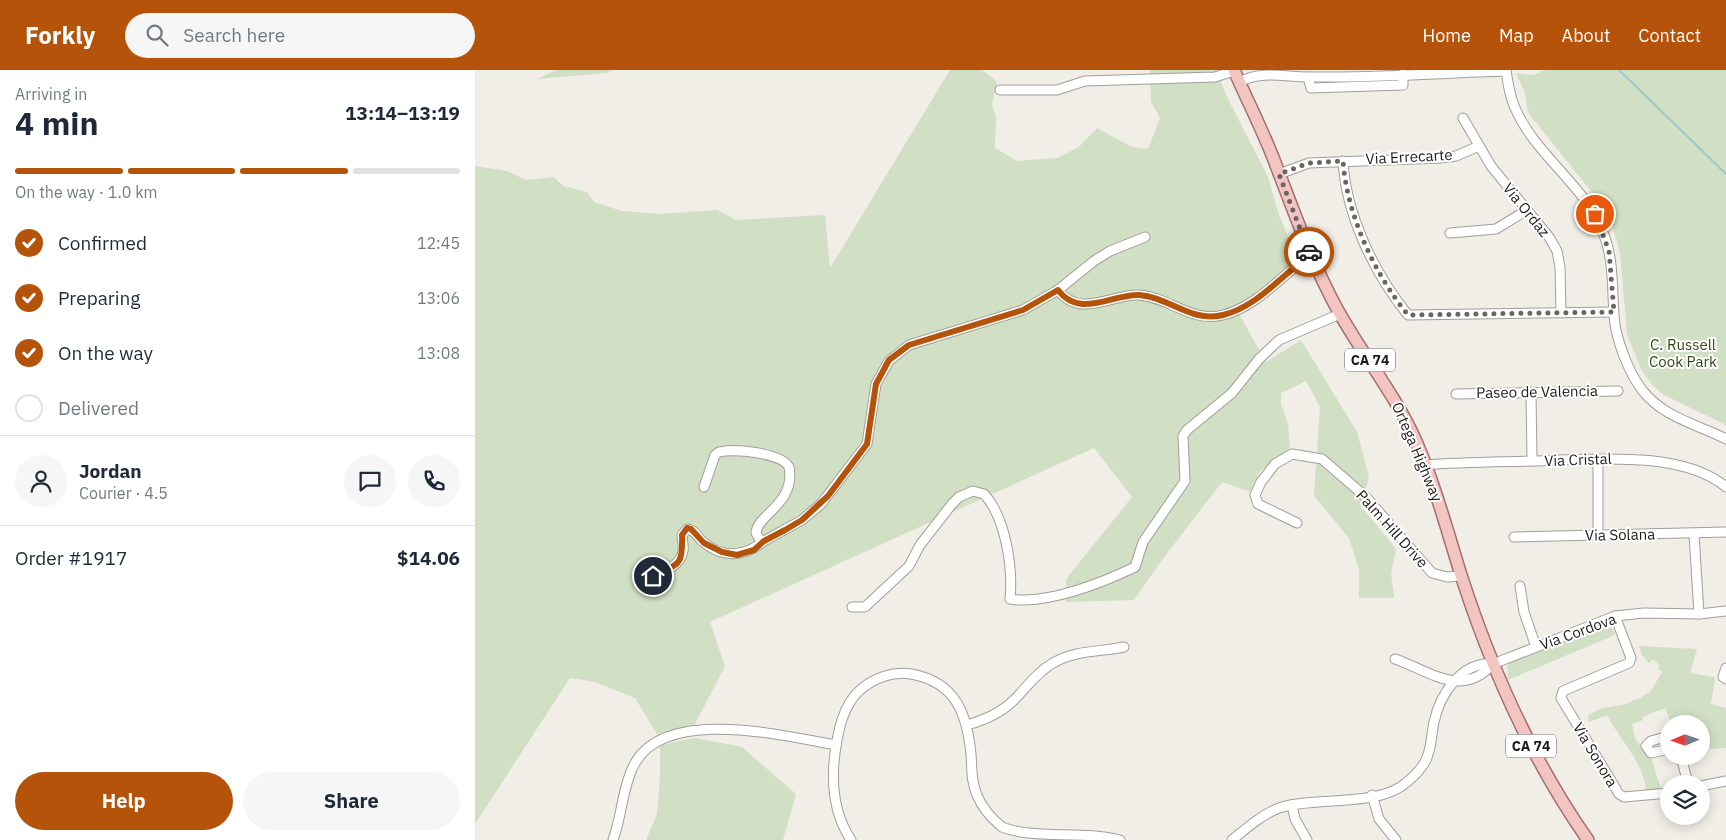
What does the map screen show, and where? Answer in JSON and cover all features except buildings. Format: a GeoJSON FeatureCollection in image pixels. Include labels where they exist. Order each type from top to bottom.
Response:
{"type":"FeatureCollection","features":[{"type":"Feature","properties":{"kind":"main road","name":"Ortega Highway"},"geometry":{"type":"LineString","coordinates":[[1236,74],[1279,174],[1310,255],[1340,314],[1397,402],[1425,465],[1461,576],[1493,664],[1535,753],[1588,840]]}},
{"type":"Feature","properties":{"kind":"street"},"geometry":{"type":"LineString","coordinates":[[1000,90],[1057,90],[1085,81],[1215,77],[1236,74],[1248,77],[1270,72],[1308,77],[1311,88],[1403,85],[1403,74],[1506,70],[1515,109],[1524,126],[1584,198],[1603,231],[1612,267],[1615,326],[1628,363],[1641,388],[1651,401],[1665,411],[1726,440]]}},
{"type":"Feature","properties":{"kind":"street","name":"Via Ordaz"},"geometry":{"type":"LineString","coordinates":[[1463,118],[1491,166],[1549,237],[1557,251],[1560,267],[1561,312]]}},
{"type":"Feature","properties":{"kind":"street","name":"Via Errecarte"},"geometry":{"type":"LineString","coordinates":[[1279,174],[1309,163],[1441,158],[1456,156],[1479,146]]}},
{"type":"Feature","properties":{"kind":"street"},"geometry":{"type":"LineString","coordinates":[[1343,161],[1344,187],[1365,242],[1386,281],[1408,315],[1614,312]]}},
{"type":"Feature","properties":{"kind":"street"},"geometry":{"type":"LineString","coordinates":[[1450,233],[1496,229],[1527,210]]}},
{"type":"Feature","properties":{"kind":"street"},"geometry":{"type":"LineString","coordinates":[[646,579],[671,568],[678,562],[684,548],[682,535],[687,528],[691,529],[704,543],[722,552],[745,553],[802,520],[821,504],[867,444],[876,384],[889,360],[909,345],[1023,310],[1058,290],[1109,251],[1145,237]]}},
{"type":"Feature","properties":{"kind":"street"},"geometry":{"type":"LineString","coordinates":[[1058,290],[1064,297],[1075,303],[1096,304],[1138,295],[1159,300],[1189,314],[1222,316],[1233,312],[1255,298],[1310,255]]}},
{"type":"Feature","properties":{"kind":"street"},"geometry":{"type":"LineString","coordinates":[[852,608],[862,608],[871,603],[909,566],[920,545],[953,504],[959,498],[973,491],[985,494],[998,514],[1009,560],[1010,599],[1043,598],[1091,587],[1135,567],[1143,542],[1185,481],[1183,436],[1187,430],[1232,393],[1259,359],[1279,340],[1340,314]]}},
{"type":"Feature","properties":{"kind":"street","name":"Paseo de Valencia"},"geometry":{"type":"LineString","coordinates":[[1456,394],[1618,391]]}},
{"type":"Feature","properties":{"kind":"street"},"geometry":{"type":"LineString","coordinates":[[1531,392],[1533,461]]}},
{"type":"Feature","properties":{"kind":"street"},"geometry":{"type":"LineString","coordinates":[[704,487],[715,455],[721,451],[759,454],[780,458],[787,462],[790,472],[789,480],[780,504],[756,529],[757,537],[764,541]]}},
{"type":"Feature","properties":{"kind":"street","name":"Palm Hill Drive"},"geometry":{"type":"LineString","coordinates":[[1297,523],[1257,504],[1255,495],[1261,482],[1275,464],[1292,454],[1322,459],[1366,496],[1432,573],[1447,577],[1461,576]]}},
{"type":"Feature","properties":{"kind":"street","name":"Via Cristal"},"geometry":{"type":"LineString","coordinates":[[1425,465],[1627,458],[1666,463],[1694,471],[1726,487]]}},
{"type":"Feature","properties":{"kind":"street"},"geometry":{"type":"LineString","coordinates":[[1597,536],[1598,459]]}},
{"type":"Feature","properties":{"kind":"street","name":"Via Solana"},"geometry":{"type":"LineString","coordinates":[[1514,537],[1726,532]]}},
{"type":"Feature","properties":{"kind":"street"},"geometry":{"type":"LineString","coordinates":[[1695,534],[1699,614]]}},
{"type":"Feature","properties":{"kind":"street"},"geometry":{"type":"LineString","coordinates":[[1520,586],[1525,612],[1536,647]]}},
{"type":"Feature","properties":{"kind":"street","name":"Via Cordova"},"geometry":{"type":"LineString","coordinates":[[1232,840],[1257,819],[1292,805],[1348,801],[1390,792],[1406,784],[1424,764],[1432,743],[1434,721],[1442,700],[1461,671],[1482,663],[1493,664],[1615,616],[1644,613],[1699,614],[1726,611]]}},
{"type":"Feature","properties":{"kind":"street","name":"Via Sonora"},"geometry":{"type":"LineString","coordinates":[[1615,616],[1631,658],[1629,663],[1563,691],[1561,698],[1619,794],[1624,797],[1660,795]]}},
{"type":"Feature","properties":{"kind":"street"},"geometry":{"type":"LineString","coordinates":[[967,725],[988,719],[1006,707],[1032,680],[1052,663],[1073,654],[1124,647]]}},
{"type":"Feature","properties":{"kind":"street"},"geometry":{"type":"LineString","coordinates":[[1395,659],[1454,682]]}},
{"type":"Feature","properties":{"kind":"street"},"geometry":{"type":"LineString","coordinates":[[1726,668],[1723,677],[1726,679]]}},
{"type":"Feature","properties":{"kind":"street"},"geometry":{"type":"LineString","coordinates":[[851,840],[838,813],[834,794],[833,776],[836,745],[846,708],[858,692],[871,682],[894,674],[919,675],[935,682],[951,694],[961,708],[967,725],[971,774],[977,796],[986,812],[1005,829],[1025,837],[1037,839],[1087,836],[1120,840]]}},
{"type":"Feature","properties":{"kind":"street"},"geometry":{"type":"LineString","coordinates":[[613,840],[633,766],[648,747],[670,735],[689,732],[747,730],[836,745]]}},
{"type":"Feature","properties":{"kind":"street"},"geometry":{"type":"LineString","coordinates":[[1660,739],[1648,742],[1648,750],[1651,753],[1660,751]]}},
{"type":"Feature","properties":{"kind":"street"},"geometry":{"type":"LineString","coordinates":[[1710,784],[1726,781]]}},
{"type":"Feature","properties":{"kind":"street"},"geometry":{"type":"LineString","coordinates":[[1373,795],[1379,819],[1396,840]]}},
{"type":"Feature","properties":{"kind":"street"},"geometry":{"type":"LineString","coordinates":[[1292,805],[1295,818],[1307,840]]}},
{"type":"Feature","properties":{"kind":"green space"},"geometry":{"type":"Polygon","coordinates":[[[556,70],[613,70],[607,73],[537,79],[556,70]]]}},
{"type":"Feature","properties":{"kind":"green space"},"geometry":{"type":"Polygon","coordinates":[[[950,70],[982,70],[997,82],[992,105],[996,117],[995,148],[1017,161],[1057,158],[1079,147],[1097,128],[1132,147],[1148,149],[1160,118],[1151,102],[1150,70],[1216,70],[1228,99],[1268,177],[1278,212],[1298,262],[1239,314],[1266,362],[1301,340],[1357,432],[1369,477],[1361,506],[1396,549],[1391,573],[1394,598],[1359,598],[1359,569],[1349,538],[1314,496],[1320,407],[1306,381],[1281,393],[1281,404],[1288,424],[1290,448],[1260,471],[1251,492],[1222,482],[1134,600],[1066,602],[1066,579],[1132,497],[1094,448],[710,622],[725,666],[694,726],[657,734],[635,698],[595,682],[570,678],[475,824],[475,166],[507,171],[526,180],[554,177],[563,186],[587,192],[594,202],[622,211],[660,214],[717,210],[736,220],[825,215],[830,268],[950,70]]]}},
{"type":"Feature","properties":{"kind":"green space","name":"C. Russell Cook Park"},"geometry":{"type":"Polygon","coordinates":[[[1545,70],[1726,70],[1726,425],[1664,395],[1653,386],[1641,369],[1627,334],[1620,252],[1610,219],[1598,200],[1530,115],[1527,109],[1525,93],[1516,73],[1533,75],[1545,70]]]}},
{"type":"Feature","properties":{"kind":"green space"},"geometry":{"type":"Polygon","coordinates":[[[1601,626],[1612,628],[1615,635],[1508,680],[1507,666],[1510,663],[1601,626]]]}},
{"type":"Feature","properties":{"kind":"green space"},"geometry":{"type":"Polygon","coordinates":[[[1639,646],[1697,649],[1690,673],[1715,677],[1711,704],[1726,708],[1726,748],[1710,749],[1710,715],[1668,715],[1665,708],[1632,724],[1635,738],[1643,751],[1651,758],[1660,789],[1646,790],[1644,779],[1636,760],[1607,715],[1589,722],[1588,715],[1602,708],[1622,705],[1640,698],[1651,691],[1662,672],[1658,668],[1660,666],[1653,659],[1649,663],[1642,655],[1639,646]]]}},
{"type":"Feature","properties":{"kind":"green space"},"geometry":{"type":"Polygon","coordinates":[[[695,738],[742,747],[796,794],[783,840],[646,840],[657,814],[660,745],[695,738]]]}},
{"type":"Feature","properties":{"kind":"waterway"},"geometry":{"type":"LineString","coordinates":[[1619,70],[1726,174]]}},
{"type":"Feature","properties":{"kind":"way so far"},"geometry":{"type":"LineString","coordinates":[[1309,252],[1279,174],[1309,163],[1343,161],[1344,187],[1355,217],[1369,250],[1399,304],[1408,315],[1614,312],[1614,289],[1609,251],[1595,214]]}},
{"type":"Feature","properties":{"kind":"route"},"geometry":{"type":"LineString","coordinates":[[653,576],[671,568],[678,562],[684,548],[682,535],[687,528],[691,529],[704,543],[722,552],[737,555],[754,550],[764,541],[802,520],[821,504],[867,444],[876,384],[889,360],[909,345],[933,337],[958,332],[1023,310],[1058,290],[1064,297],[1075,303],[1096,304],[1138,295],[1159,300],[1189,314],[1222,316],[1241,308],[1262,294],[1310,255],[1309,252]]}}]}
